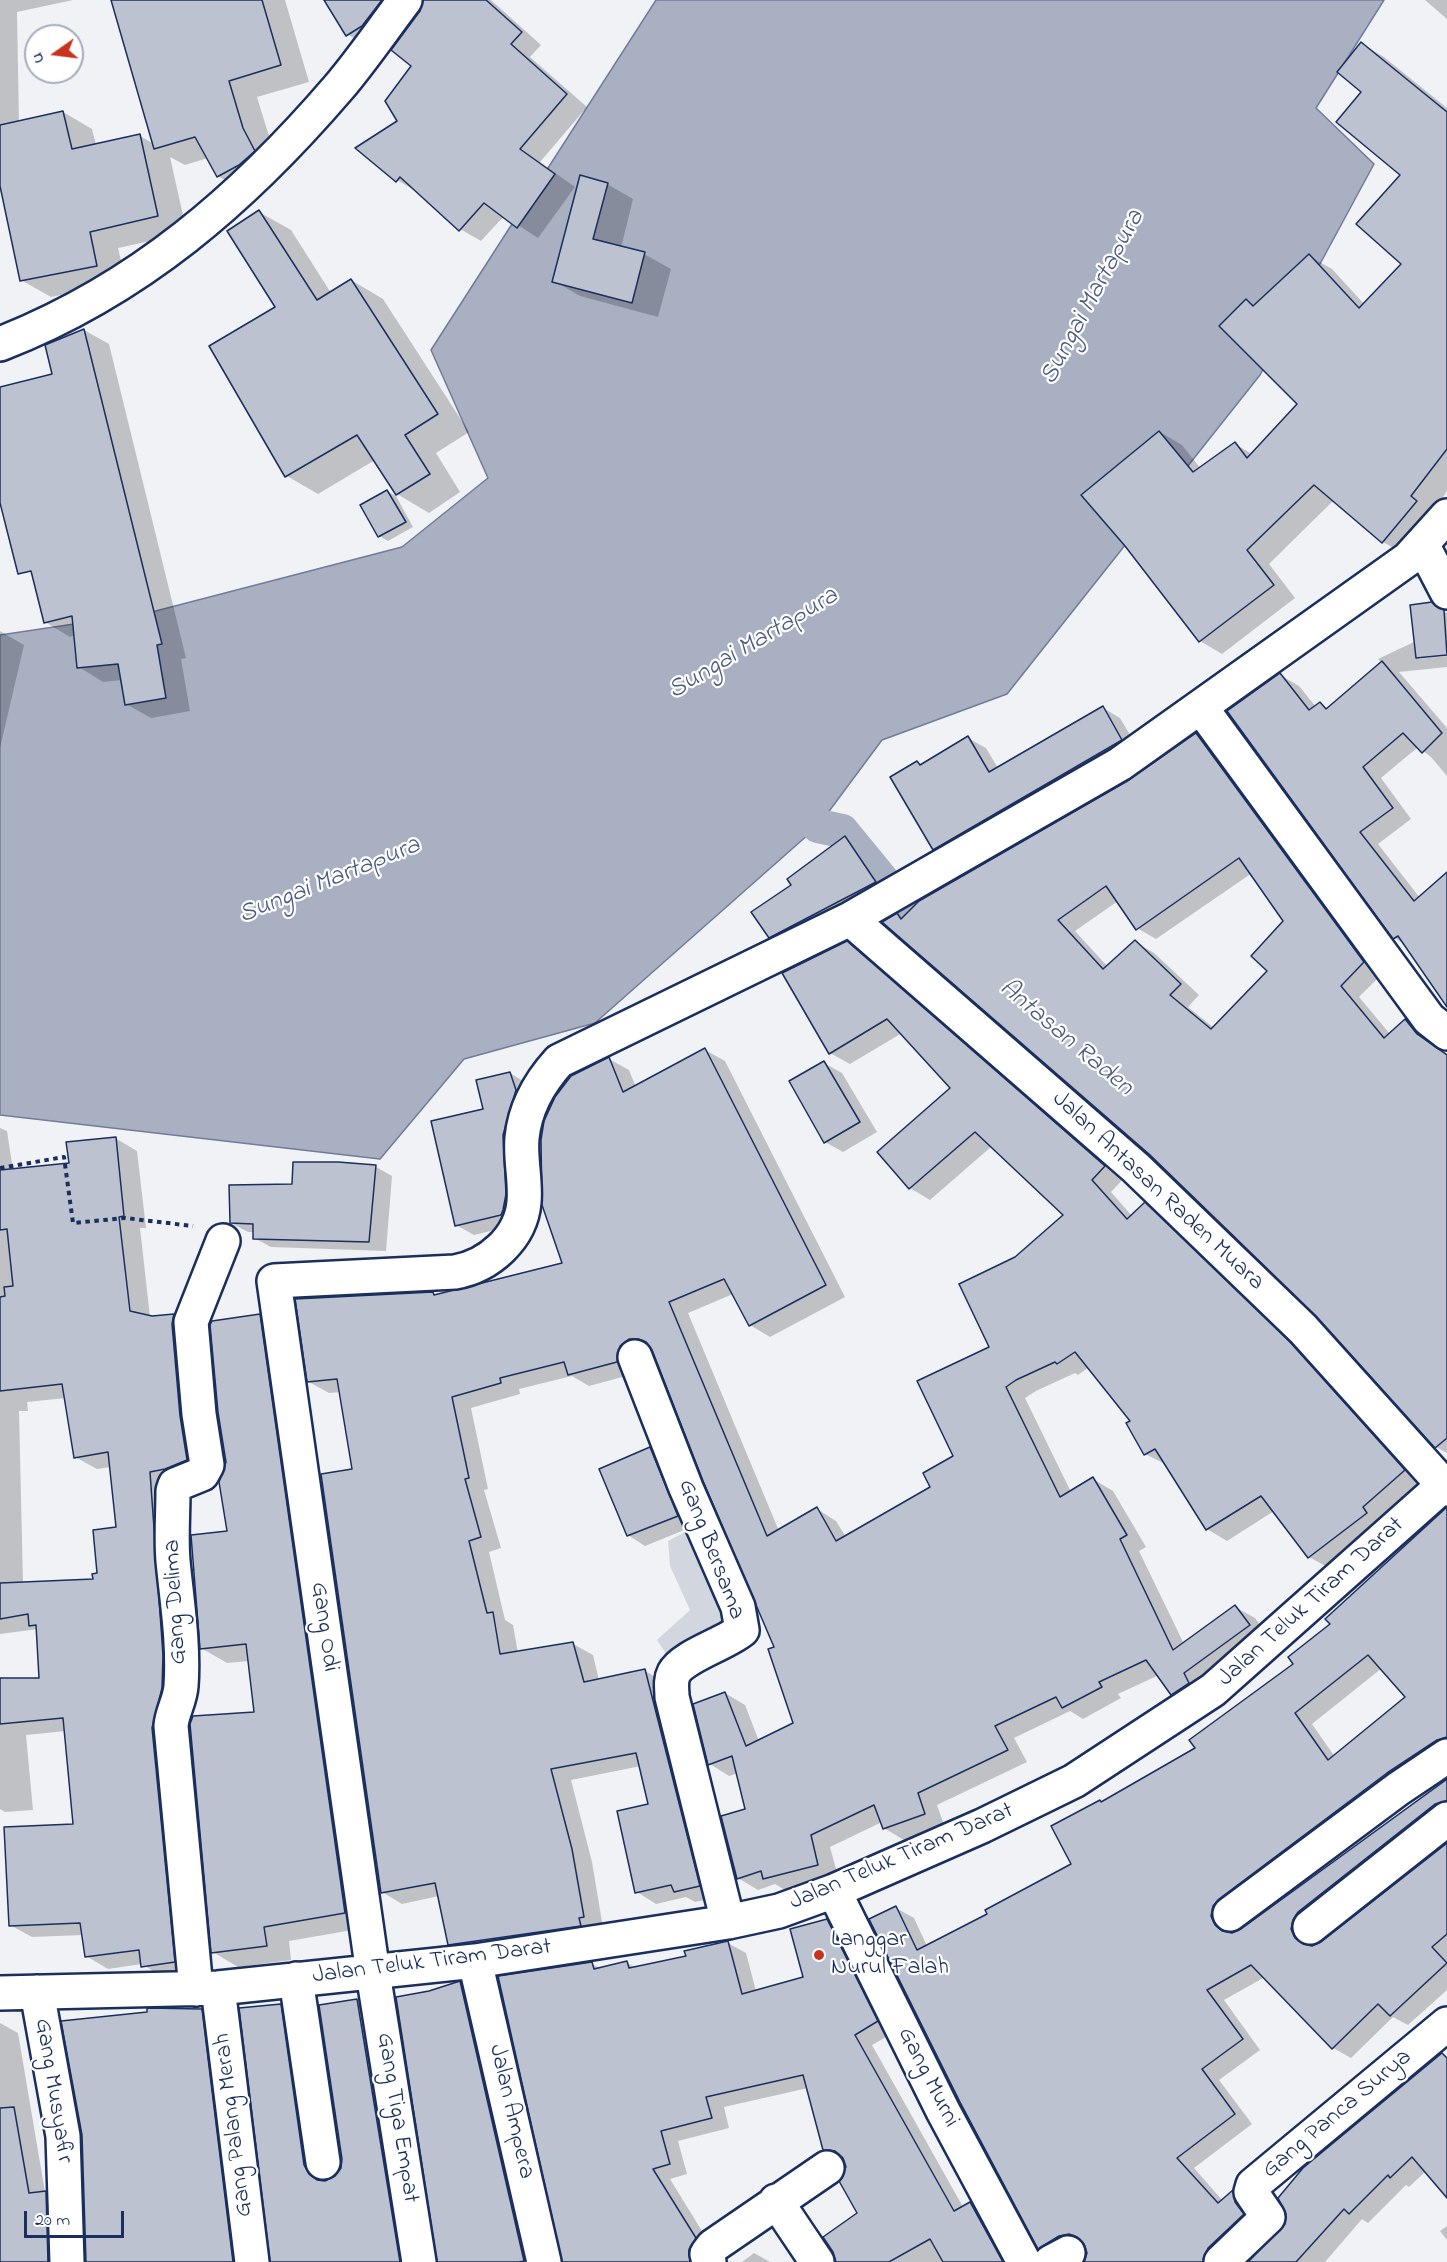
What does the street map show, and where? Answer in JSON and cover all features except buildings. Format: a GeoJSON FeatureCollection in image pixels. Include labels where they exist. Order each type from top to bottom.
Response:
{"type":"FeatureCollection","features":[{"type":"Feature","properties":{"kind":"street"},"geometry":{"type":"LineString","coordinates":[[0,344],[30,332],[142,271],[208,220],[271,161],[340,86],[405,0]]}},
{"type":"Feature","properties":{"kind":"street"},"geometry":{"type":"LineString","coordinates":[[860,913],[1120,765],[1202,709],[1408,559],[1447,516]]}},
{"type":"Feature","properties":{"kind":"street"},"geometry":{"type":"LineString","coordinates":[[1422,544],[1447,592]]}},
{"type":"Feature","properties":{"kind":"street"},"geometry":{"type":"LineString","coordinates":[[1202,709],[1429,1019],[1447,1033]]}},
{"type":"Feature","properties":{"kind":"street","name":"Gang Odi"},"geometry":{"type":"LineString","coordinates":[[372,1973],[274,1281],[455,1272],[469,1269],[485,1261],[501,1250],[519,1223],[524,1203],[522,1138],[527,1113],[535,1090],[559,1061],[860,913]]}},
{"type":"Feature","properties":{"kind":"street","name":"Jalan Antasan Raden Muara"},"geometry":{"type":"LineString","coordinates":[[860,913],[1136,1168],[1303,1329],[1446,1486]]}},
{"type":"Feature","properties":{"kind":"street","name":"Gang Delima"},"geometry":{"type":"LineString","coordinates":[[207,1989],[171,1726],[172,1713],[178,1702],[181,1687],[181,1650],[173,1557],[172,1491],[175,1485],[202,1474],[207,1465],[199,1414],[191,1322],[224,1241]]}},
{"type":"Feature","properties":{"kind":"street","name":"Gang Bersama"},"geometry":{"type":"LineString","coordinates":[[636,1357],[686,1488],[738,1607],[741,1622],[742,1630],[732,1638],[680,1666],[671,1682],[672,1697],[728,1922]]}},
{"type":"Feature","properties":{"kind":"street","name":"Jalan Teluk Tiram Darat"},"geometry":{"type":"LineString","coordinates":[[0,1993],[207,1989],[372,1973],[475,1961],[728,1922],[779,1911],[834,1891],[982,1826],[1074,1780],[1213,1690],[1446,1486]]}},
{"type":"Feature","properties":{"kind":"street"},"geometry":{"type":"LineString","coordinates":[[1230,1914],[1398,1789],[1447,1756]]}},
{"type":"Feature","properties":{"kind":"street"},"geometry":{"type":"LineString","coordinates":[[1310,1927],[1447,1819]]}},
{"type":"Feature","properties":{"kind":"street","name":"Gang Murni"},"geometry":{"type":"LineString","coordinates":[[834,1891],[943,2111],[1024,2262]]}},
{"type":"Feature","properties":{"kind":"street","name":"Jalan Ampera"},"geometry":{"type":"LineString","coordinates":[[475,1961],[544,2262]]}},
{"type":"Feature","properties":{"kind":"street","name":"Gang Tiga Empat"},"geometry":{"type":"LineString","coordinates":[[372,1973],[419,2262]]}},
{"type":"Feature","properties":{"kind":"street"},"geometry":{"type":"LineString","coordinates":[[296,1979],[323,2163]]}},
{"type":"Feature","properties":{"kind":"street","name":"Gang Palang Merah"},"geometry":{"type":"LineString","coordinates":[[207,1989],[252,2262]]}},
{"type":"Feature","properties":{"kind":"street","name":"Gang Musyafir"},"geometry":{"type":"LineString","coordinates":[[36,1992],[63,2136],[67,2262]]}},
{"type":"Feature","properties":{"kind":"street","name":"Gang Panca Surya"},"geometry":{"type":"LineString","coordinates":[[1221,2262],[1268,2217],[1251,2192],[1253,2186],[1447,2024]]}},
{"type":"Feature","properties":{"kind":"street"},"geometry":{"type":"LineString","coordinates":[[709,2262],[707,2254],[710,2249],[776,2201],[827,2168]]}},
{"type":"Feature","properties":{"kind":"street"},"geometry":{"type":"LineString","coordinates":[[776,2201],[817,2262]]}},
{"type":"Feature","properties":{"kind":"path"},"geometry":{"type":"LineString","coordinates":[[0,1168],[64,1157],[73,1222],[135,1219],[207,1228],[224,1241]]}},
{"type":"Feature","properties":{"kind":"shaded area"},"geometry":{"type":"Polygon","coordinates":[[[689,1530],[731,1626],[669,1658],[657,1640],[690,1610],[670,1566],[668,1541],[689,1530]]]}},
{"type":"Feature","properties":{"kind":"water","name":"Sungai Martapura"},"geometry":{"type":"Polygon","coordinates":[[[656,0],[1384,0],[1316,108],[1374,164],[1260,375],[1007,694],[882,740],[818,826],[595,1023],[464,1059],[380,1159],[0,1115],[0,635],[148,613],[402,547],[488,478],[431,350],[656,0]]]}},
{"type":"Feature","properties":{"kind":"waterway","name":"Antasan Raden"},"geometry":{"type":"LineString","coordinates":[[785,791],[818,826],[842,831],[892,892],[949,939]]}},
{"type":"Feature","properties":{"kind":"place","name":"Langgar Nurul Falah"},"geometry":{"type":"Point","coordinates":[819,1955]}}]}
